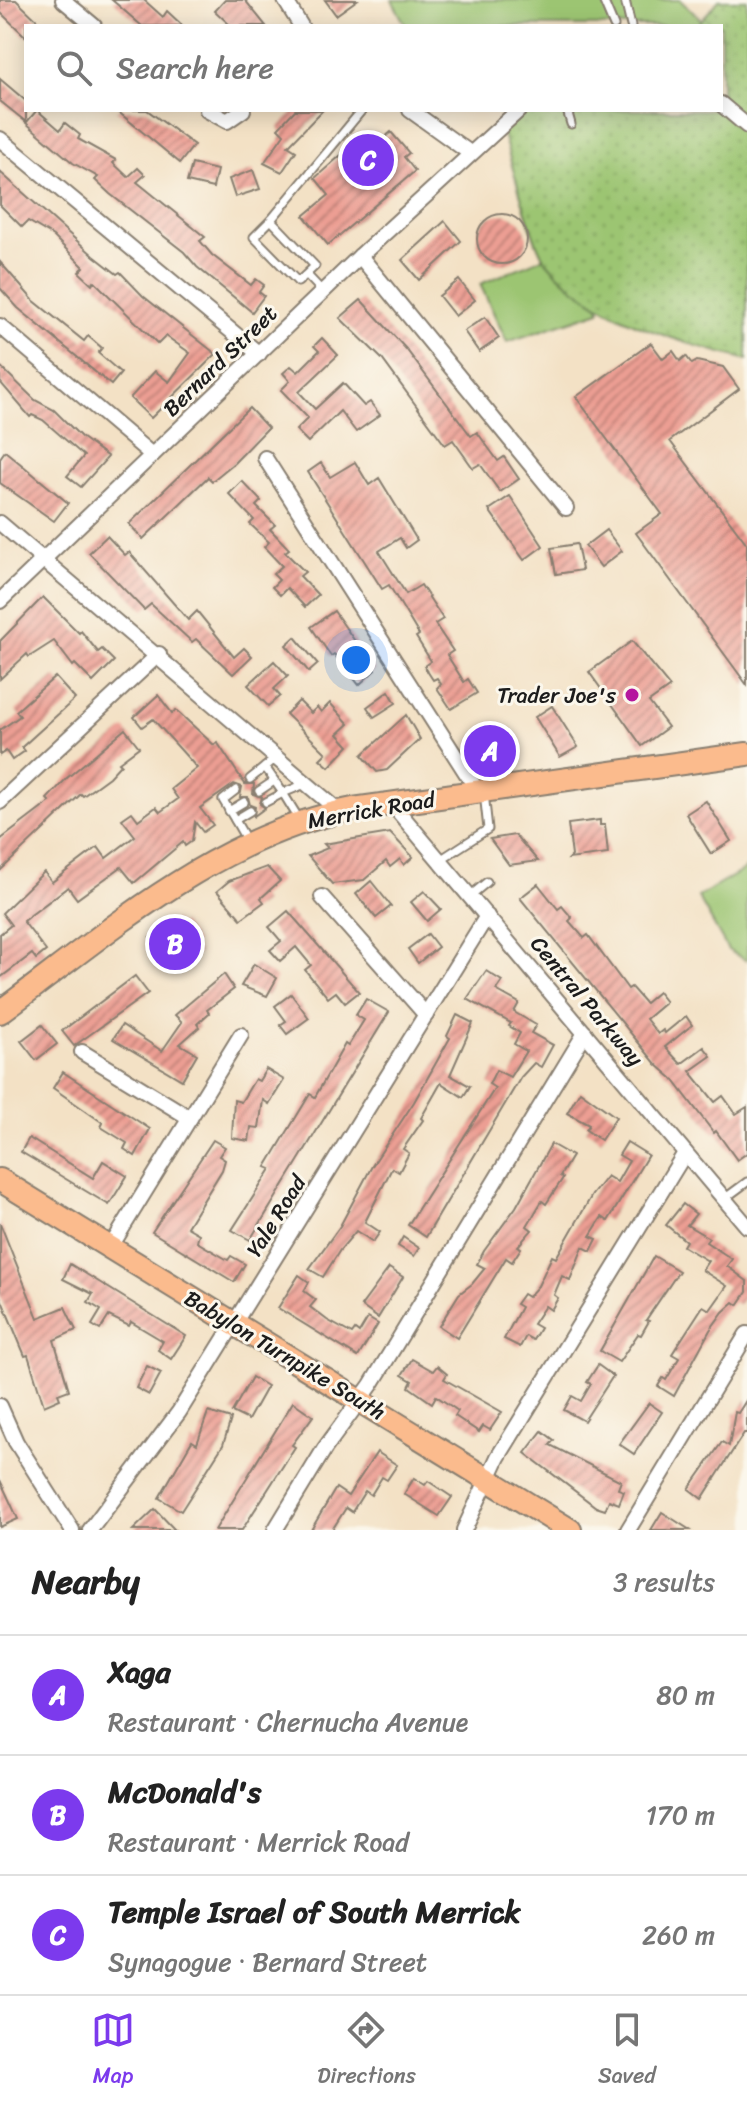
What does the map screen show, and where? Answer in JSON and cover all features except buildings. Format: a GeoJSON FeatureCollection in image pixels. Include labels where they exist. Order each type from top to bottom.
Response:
{"type":"FeatureCollection","features":[{"type":"Feature","properties":{"kind":"main road","name":"Merrick Road"},"geometry":{"type":"LineString","coordinates":[[0,1012],[163,892],[210,862],[300,821],[392,804],[747,754]]}},
{"type":"Feature","properties":{"kind":"main road","name":"Babylon Turnpike South"},"geometry":{"type":"LineString","coordinates":[[0,1180],[570,1530]]}},
{"type":"Feature","properties":{"kind":"street"},"geometry":{"type":"LineString","coordinates":[[63,0],[92,24]]}},
{"type":"Feature","properties":{"kind":"street"},"geometry":{"type":"LineString","coordinates":[[285,0],[300,24]]}},
{"type":"Feature","properties":{"kind":"street"},"geometry":{"type":"LineString","coordinates":[[723,106],[747,126]]}},
{"type":"Feature","properties":{"kind":"street"},"geometry":{"type":"LineString","coordinates":[[211,112],[227,121],[240,112]]}},
{"type":"Feature","properties":{"kind":"street"},"geometry":{"type":"LineString","coordinates":[[414,112],[470,153]]}},
{"type":"Feature","properties":{"kind":"street","name":"Bernard Street"},"geometry":{"type":"LineString","coordinates":[[0,601],[360,256],[517,112]]}},
{"type":"Feature","properties":{"kind":"street"},"geometry":{"type":"LineString","coordinates":[[0,139],[259,354]]}},
{"type":"Feature","properties":{"kind":"street"},"geometry":{"type":"LineString","coordinates":[[360,256],[566,508]]}},
{"type":"Feature","properties":{"kind":"street"},"geometry":{"type":"LineString","coordinates":[[0,326],[152,455]]}},
{"type":"Feature","properties":{"kind":"street"},"geometry":{"type":"LineString","coordinates":[[265,458],[481,793]]}},
{"type":"Feature","properties":{"kind":"street"},"geometry":{"type":"LineString","coordinates":[[0,523],[159,654],[271,762],[307,783],[340,812]]}},
{"type":"Feature","properties":{"kind":"street"},"geometry":{"type":"LineString","coordinates":[[0,802],[159,654]]}},
{"type":"Feature","properties":{"kind":"street","name":"Central Parkway"},"geometry":{"type":"LineString","coordinates":[[392,804],[747,1226]]}},
{"type":"Feature","properties":{"kind":"street"},"geometry":{"type":"LineString","coordinates":[[322,897],[426,1015]]}},
{"type":"Feature","properties":{"kind":"street","name":"Yale Road"},"geometry":{"type":"LineString","coordinates":[[90,1530],[167,1429],[487,916]]}},
{"type":"Feature","properties":{"kind":"street"},"geometry":{"type":"LineString","coordinates":[[275,1530],[359,1400],[585,1033]]}},
{"type":"Feature","properties":{"kind":"street"},"geometry":{"type":"LineString","coordinates":[[110,1248],[241,1035]]}},
{"type":"Feature","properties":{"kind":"street"},"geometry":{"type":"LineString","coordinates":[[82,1052],[190,1118]]}},
{"type":"Feature","properties":{"kind":"street"},"geometry":{"type":"LineString","coordinates":[[464,1530],[498,1457],[685,1153]]}},
{"type":"Feature","properties":{"kind":"street"},"geometry":{"type":"LineString","coordinates":[[628,1530],[747,1334]]}},
{"type":"Feature","properties":{"kind":"street"},"geometry":{"type":"LineString","coordinates":[[0,1406],[16,1442],[72,1530]]}},
{"type":"Feature","properties":{"kind":"lane"},"geometry":{"type":"LineString","coordinates":[[603,0],[613,24]]}},
{"type":"Feature","properties":{"kind":"lane"},"geometry":{"type":"LineString","coordinates":[[625,0],[631,24]]}},
{"type":"Feature","properties":{"kind":"lane"},"geometry":{"type":"LineString","coordinates":[[271,220],[315,266],[298,282],[254,237],[360,112]]}},
{"type":"Feature","properties":{"kind":"lane"},"geometry":{"type":"LineString","coordinates":[[568,112],[571,124]]}},
{"type":"Feature","properties":{"kind":"lane"},"geometry":{"type":"LineString","coordinates":[[307,275],[323,292]]}},
{"type":"Feature","properties":{"kind":"lane"},"geometry":{"type":"LineString","coordinates":[[250,779],[271,762]]}},
{"type":"Feature","properties":{"kind":"lane"},"geometry":{"type":"LineString","coordinates":[[271,762],[274,781],[300,821]]}},
{"type":"Feature","properties":{"kind":"lane"},"geometry":{"type":"LineString","coordinates":[[259,791],[274,781]]}},
{"type":"Feature","properties":{"kind":"lane"},"geometry":{"type":"LineString","coordinates":[[266,802],[307,783]]}},
{"type":"Feature","properties":{"kind":"lane"},"geometry":{"type":"LineString","coordinates":[[236,790],[223,800],[248,843]]}},
{"type":"Feature","properties":{"kind":"lane"},"geometry":{"type":"LineString","coordinates":[[440,860],[488,829],[481,793]]}},
{"type":"Feature","properties":{"kind":"lane"},"geometry":{"type":"LineString","coordinates":[[229,811],[244,802]]}},
{"type":"Feature","properties":{"kind":"lane"},"geometry":{"type":"LineString","coordinates":[[235,820],[250,811]]}},
{"type":"Feature","properties":{"kind":"lane"},"geometry":{"type":"LineString","coordinates":[[470,896],[487,882]]}},
{"type":"Feature","properties":{"kind":"lane"},"geometry":{"type":"LineString","coordinates":[[724,1199],[747,1182]]}},
{"type":"Feature","properties":{"kind":"green space"},"geometry":{"type":"Polygon","coordinates":[[[392,0],[680,0],[702,20],[698,24],[405,24],[392,0]]]}},
{"type":"Feature","properties":{"kind":"green space"},"geometry":{"type":"Polygon","coordinates":[[[719,0],[747,0],[747,122],[723,103],[723,24],[698,24],[719,0]]]}},
{"type":"Feature","properties":{"kind":"green space"},"geometry":{"type":"Polygon","coordinates":[[[525,112],[720,112],[747,134],[747,360],[692,345],[638,325],[587,298],[565,280],[540,251],[502,131],[525,112]]]}},
{"type":"Feature","properties":{"kind":"green space"},"geometry":{"type":"Polygon","coordinates":[[[514,170],[561,265],[599,306],[600,311],[507,342],[480,284],[543,258],[514,170]]]}},
{"type":"Feature","properties":{"kind":"green space"},"geometry":{"type":"Polygon","coordinates":[[[747,868],[747,961],[728,950],[698,897],[747,868]]]}},
{"type":"Feature","properties":{"kind":"place","name":"Temple Israel of South Merrick"},"geometry":{"type":"Point","coordinates":[368,160]}},
{"type":"Feature","properties":{"kind":"place","name":"Trader Joe's"},"geometry":{"type":"Point","coordinates":[632,695]}},
{"type":"Feature","properties":{"kind":"place","name":"Xaga"},"geometry":{"type":"Point","coordinates":[490,751]}},
{"type":"Feature","properties":{"kind":"place","name":"McDonald's"},"geometry":{"type":"Point","coordinates":[175,944]}}]}
